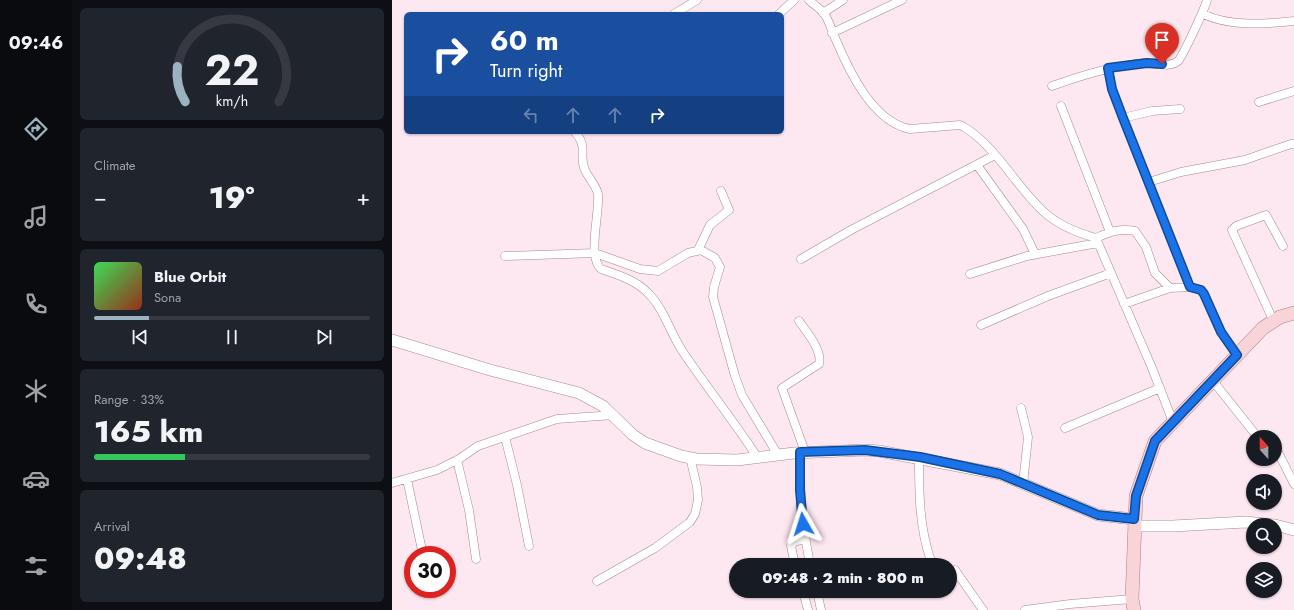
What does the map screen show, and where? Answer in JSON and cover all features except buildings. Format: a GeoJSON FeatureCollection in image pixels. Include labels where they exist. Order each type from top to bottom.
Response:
{"type":"FeatureCollection","features":[{"type":"Feature","properties":{"kind":"main road"},"geometry":{"type":"LineString","coordinates":[[1133,604],[1134,523],[1136,496],[1155,441],[1240,352],[1273,320],[1294,313]]}},
{"type":"Feature","properties":{"kind":"street"},"geometry":{"type":"LineString","coordinates":[[677,12],[698,0]]}},
{"type":"Feature","properties":{"kind":"street"},"geometry":{"type":"LineString","coordinates":[[781,12],[794,0]]}},
{"type":"Feature","properties":{"kind":"street"},"geometry":{"type":"LineString","coordinates":[[809,0],[823,13],[856,83],[865,96],[888,119],[902,128],[910,129],[964,127],[995,155],[1045,214],[1078,233],[1097,241],[1173,422]]}},
{"type":"Feature","properties":{"kind":"street"},"geometry":{"type":"LineString","coordinates":[[823,13],[843,0]]}},
{"type":"Feature","properties":{"kind":"street"},"geometry":{"type":"LineString","coordinates":[[832,33],[902,0]]}},
{"type":"Feature","properties":{"kind":"street"},"geometry":{"type":"LineString","coordinates":[[1052,86],[1108,68],[1147,63],[1174,63],[1180,58],[1208,16],[1207,0]]}},
{"type":"Feature","properties":{"kind":"street"},"geometry":{"type":"LineString","coordinates":[[1208,16],[1222,20],[1252,23],[1294,21]]}},
{"type":"Feature","properties":{"kind":"street"},"geometry":{"type":"LineString","coordinates":[[1108,68],[1112,89],[1190,287]]}},
{"type":"Feature","properties":{"kind":"street"},"geometry":{"type":"LineString","coordinates":[[1259,102],[1294,91]]}},
{"type":"Feature","properties":{"kind":"street"},"geometry":{"type":"LineString","coordinates":[[1061,106],[1110,232]]}},
{"type":"Feature","properties":{"kind":"street"},"geometry":{"type":"LineString","coordinates":[[1123,118],[1152,111],[1180,110]]}},
{"type":"Feature","properties":{"kind":"street"},"geometry":{"type":"LineString","coordinates":[[577,134],[584,149],[583,164],[585,170],[596,187],[598,194],[596,258],[601,269],[637,283],[648,293],[664,316],[682,351],[757,457]]}},
{"type":"Feature","properties":{"kind":"street"},"geometry":{"type":"LineString","coordinates":[[1149,182],[1181,172],[1228,164],[1294,144]]}},
{"type":"Feature","properties":{"kind":"street"},"geometry":{"type":"LineString","coordinates":[[801,259],[995,155]]}},
{"type":"Feature","properties":{"kind":"street"},"geometry":{"type":"LineString","coordinates":[[977,165],[1023,229],[1035,254]]}},
{"type":"Feature","properties":{"kind":"street"},"geometry":{"type":"LineString","coordinates":[[698,250],[710,225],[728,210],[720,191]]}},
{"type":"Feature","properties":{"kind":"street"},"geometry":{"type":"LineString","coordinates":[[1273,320],[1232,230],[1236,226],[1266,215],[1282,246]]}},
{"type":"Feature","properties":{"kind":"street"},"geometry":{"type":"LineString","coordinates":[[970,274],[1002,262],[1097,241],[1110,232],[1128,230],[1139,235],[1146,247],[1155,273],[1170,288]]}},
{"type":"Feature","properties":{"kind":"street"},"geometry":{"type":"LineString","coordinates":[[505,256],[596,258],[652,271],[663,269],[688,253],[698,250],[707,252],[719,263],[720,272],[715,282],[713,297],[735,376],[749,408],[778,455]]}},
{"type":"Feature","properties":{"kind":"street"},"geometry":{"type":"LineString","coordinates":[[981,326],[1048,296],[1111,273]]}},
{"type":"Feature","properties":{"kind":"street"},"geometry":{"type":"LineString","coordinates":[[1124,304],[1170,288],[1190,287],[1201,290],[1221,332],[1240,352]]}},
{"type":"Feature","properties":{"kind":"street"},"geometry":{"type":"LineString","coordinates":[[799,321],[815,346],[820,359],[819,364],[782,388],[803,452],[801,512],[809,558]]}},
{"type":"Feature","properties":{"kind":"street"},"geometry":{"type":"LineString","coordinates":[[392,340],[490,370],[579,393],[603,406],[645,443],[671,454],[690,458],[737,460],[803,452],[865,450],[920,457],[1000,474],[1098,515],[1134,523],[1173,526],[1246,522]]}},
{"type":"Feature","properties":{"kind":"street"},"geometry":{"type":"LineString","coordinates":[[1213,380],[1254,430]]}},
{"type":"Feature","properties":{"kind":"street"},"geometry":{"type":"LineString","coordinates":[[1065,428],[1160,388]]}},
{"type":"Feature","properties":{"kind":"street"},"geometry":{"type":"LineString","coordinates":[[1021,408],[1028,437],[1023,484]]}},
{"type":"Feature","properties":{"kind":"street"},"geometry":{"type":"LineString","coordinates":[[392,483],[437,470],[457,460],[473,449],[557,419],[614,415]]}},
{"type":"Feature","properties":{"kind":"street"},"geometry":{"type":"LineString","coordinates":[[505,437],[529,546]]}},
{"type":"Feature","properties":{"kind":"street"},"geometry":{"type":"LineString","coordinates":[[920,457],[920,505],[924,538],[930,558]]}},
{"type":"Feature","properties":{"kind":"street"},"geometry":{"type":"LineString","coordinates":[[596,581],[655,548],[690,522],[698,500],[697,487],[690,458]]}},
{"type":"Feature","properties":{"kind":"street"},"geometry":{"type":"LineString","coordinates":[[457,460],[469,510],[476,559]]}},
{"type":"Feature","properties":{"kind":"street"},"geometry":{"type":"LineString","coordinates":[[1282,460],[1294,484]]}},
{"type":"Feature","properties":{"kind":"street"},"geometry":{"type":"LineString","coordinates":[[407,479],[421,546]]}},
{"type":"Feature","properties":{"kind":"street"},"geometry":{"type":"LineString","coordinates":[[794,558],[791,546],[794,542],[805,539]]}},
{"type":"Feature","properties":{"kind":"street"},"geometry":{"type":"LineString","coordinates":[[957,573],[984,610]]}},
{"type":"Feature","properties":{"kind":"street"},"geometry":{"type":"LineString","coordinates":[[805,598],[808,610]]}},
{"type":"Feature","properties":{"kind":"street"},"geometry":{"type":"LineString","coordinates":[[818,598],[821,610]]}},
{"type":"Feature","properties":{"kind":"street"},"geometry":{"type":"LineString","coordinates":[[1024,610],[1070,604],[1133,604]]}},
{"type":"Feature","properties":{"kind":"route"},"geometry":{"type":"LineString","coordinates":[[803,524],[800,490],[800,452],[865,450],[913,456],[1000,474],[1098,515],[1134,519],[1136,496],[1155,441],[1237,355],[1221,332],[1211,306],[1204,294],[1201,290],[1190,287],[1112,89],[1108,68],[1132,64],[1162,64]]}}]}
